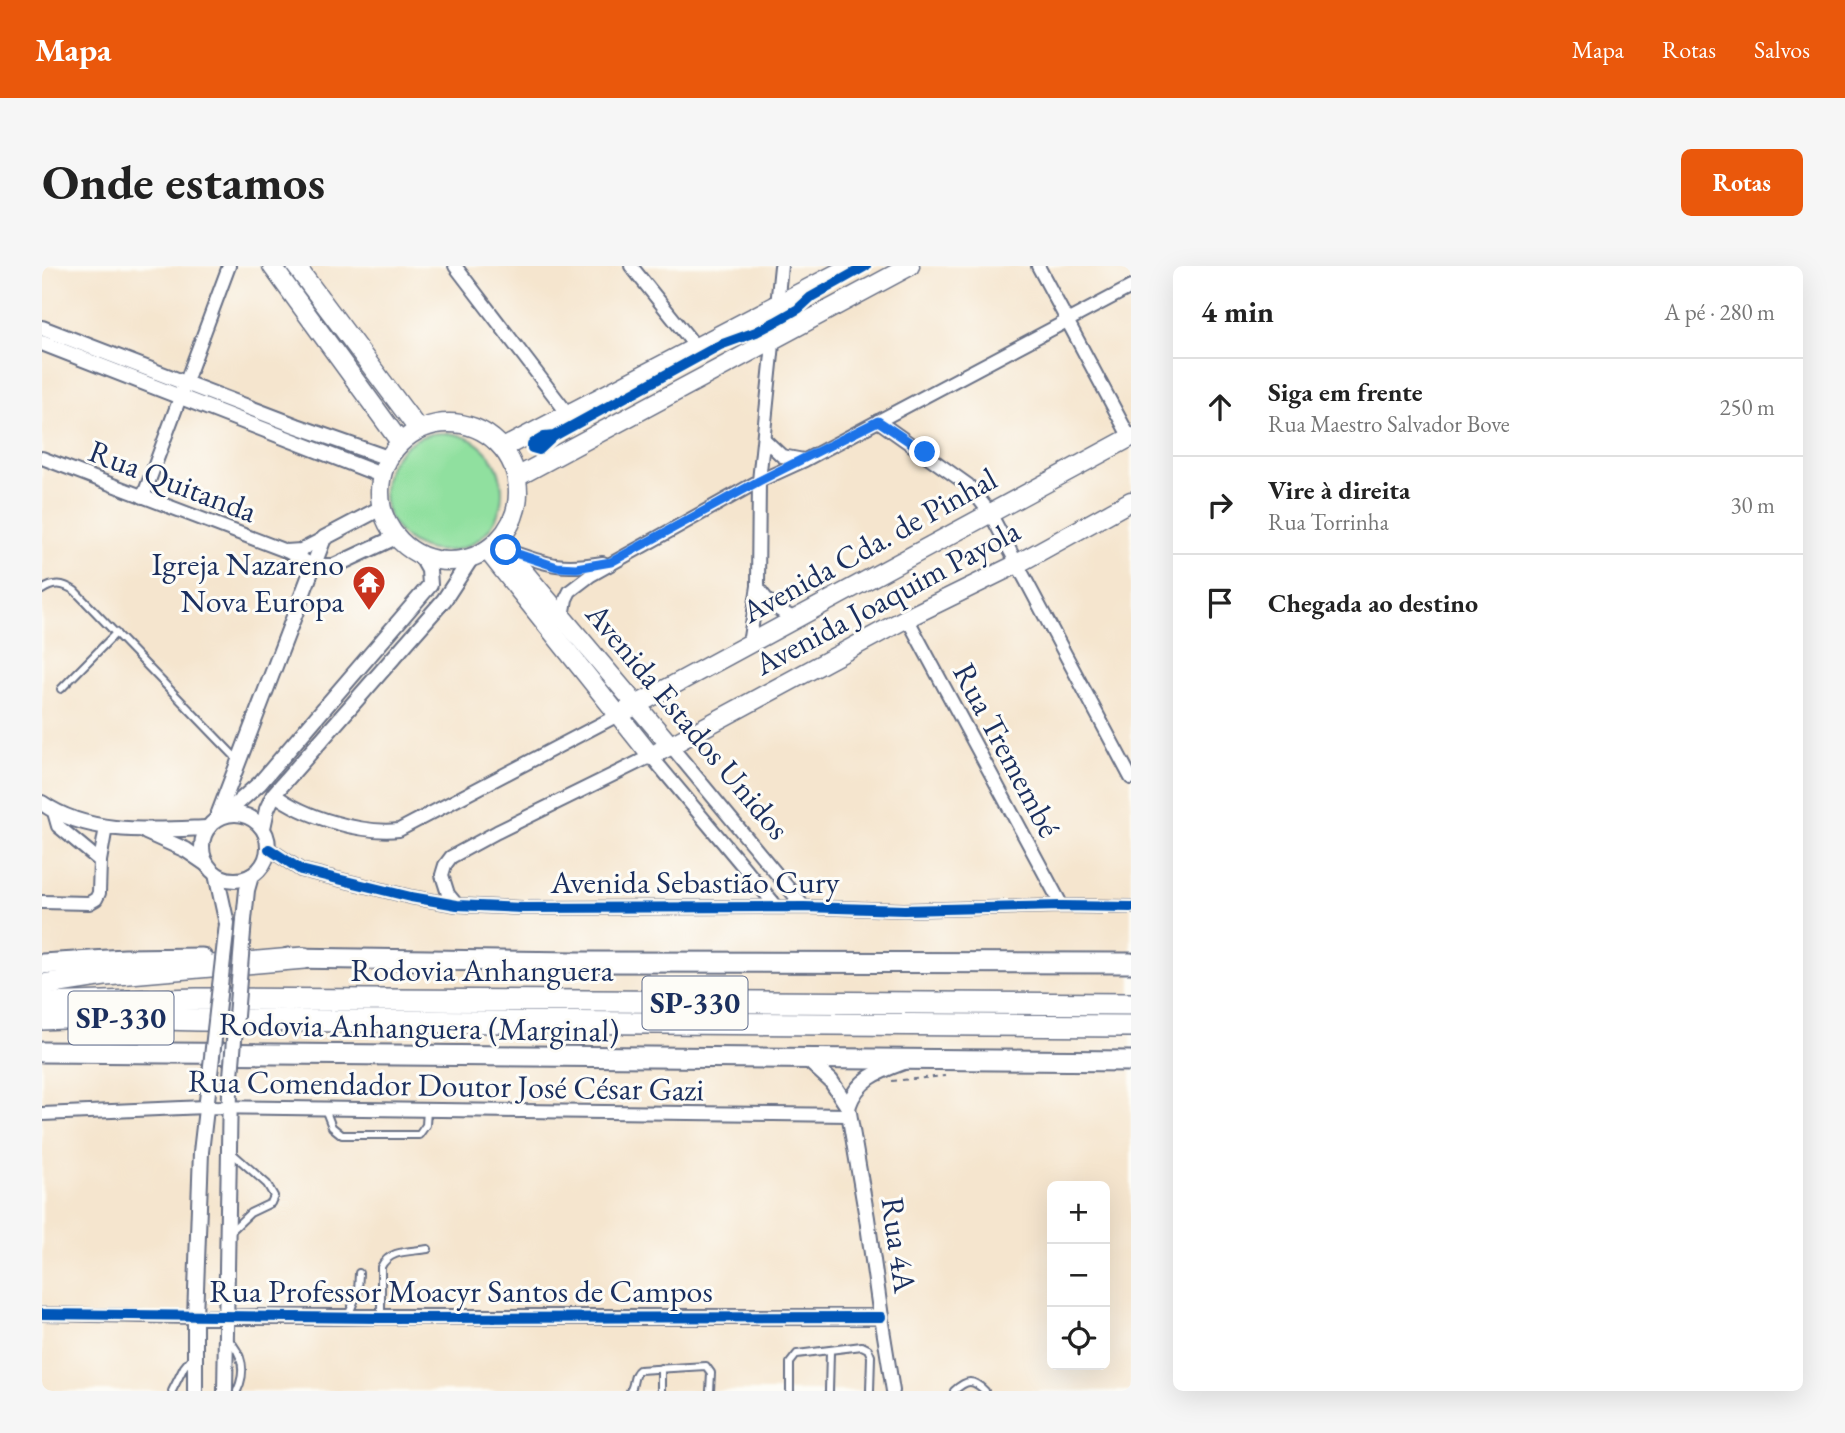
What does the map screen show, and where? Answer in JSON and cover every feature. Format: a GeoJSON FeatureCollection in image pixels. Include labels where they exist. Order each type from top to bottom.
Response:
{"type":"FeatureCollection","features":[{"type":"Feature","properties":{"kind":"highway"},"geometry":{"type":"LineString","coordinates":[[42,964],[125,958],[1131,963]]}},
{"type":"Feature","properties":{"kind":"highway"},"geometry":{"type":"LineString","coordinates":[[42,985],[106,975],[304,958]]}},
{"type":"Feature","properties":{"kind":"highway","name":"Rodovia Anhanguera"},"geometry":{"type":"LineString","coordinates":[[42,1004],[197,999],[1131,1004]]}},
{"type":"Feature","properties":{"kind":"highway","name":"Rodovia Anhanguera"},"geometry":{"type":"LineString","coordinates":[[42,1019],[84,1017],[1131,1026]]}},
{"type":"Feature","properties":{"kind":"highway","name":"Rodovia Anhanguera (Marginal)"},"geometry":{"type":"LineString","coordinates":[[42,1052],[1131,1061]]}},
{"type":"Feature","properties":{"kind":"main road"},"geometry":{"type":"LineString","coordinates":[[272,266],[400,442]]}},
{"type":"Feature","properties":{"kind":"main road"},"geometry":{"type":"LineString","coordinates":[[296,266],[418,429]]}},
{"type":"Feature","properties":{"kind":"main road"},"geometry":{"type":"LineString","coordinates":[[503,448],[851,266]]}},
{"type":"Feature","properties":{"kind":"main road"},"geometry":{"type":"LineString","coordinates":[[517,477],[910,266]]}},
{"type":"Feature","properties":{"kind":"main road"},"geometry":{"type":"LineString","coordinates":[[440,423],[464,424],[485,432],[503,448],[512,462],[517,477],[518,500],[511,522],[490,550],[453,561],[421,556],[407,548],[387,523],[381,508],[379,491],[385,466],[400,442],[418,429],[440,423]]}},
{"type":"Feature","properties":{"kind":"main road","name":"Avenida Cda. de Pinhal"},"geometry":{"type":"LineString","coordinates":[[618,715],[1130,437]]}},
{"type":"Feature","properties":{"kind":"main road","name":"Avenida Joaquim Payola"},"geometry":{"type":"LineString","coordinates":[[652,756],[907,618],[1129,506]]}},
{"type":"Feature","properties":{"kind":"main road","name":"Avenida Estados Unidos"},"geometry":{"type":"LineString","coordinates":[[490,550],[564,617],[670,746]]}},
{"type":"Feature","properties":{"kind":"main road","name":"Avenida Estados Unidos"},"geometry":{"type":"LineString","coordinates":[[490,550],[652,756]]}},
{"type":"Feature","properties":{"kind":"street"},"geometry":{"type":"LineString","coordinates":[[143,498],[229,266]]}},
{"type":"Feature","properties":{"kind":"street"},"geometry":{"type":"LineString","coordinates":[[455,266],[568,414]]}},
{"type":"Feature","properties":{"kind":"street"},"geometry":{"type":"LineString","coordinates":[[631,266],[696,347]]}},
{"type":"Feature","properties":{"kind":"street"},"geometry":{"type":"LineString","coordinates":[[749,644],[758,586],[759,481],[781,266]]}},
{"type":"Feature","properties":{"kind":"street"},"geometry":{"type":"LineString","coordinates":[[1038,266],[1130,437]]}},
{"type":"Feature","properties":{"kind":"street"},"geometry":{"type":"LineString","coordinates":[[564,617],[570,591],[611,562],[759,481],[805,460],[1131,287]]}},
{"type":"Feature","properties":{"kind":"street"},"geometry":{"type":"LineString","coordinates":[[42,328],[183,388]]}},
{"type":"Feature","properties":{"kind":"street"},"geometry":{"type":"LineString","coordinates":[[42,343],[297,426],[385,466]]}},
{"type":"Feature","properties":{"kind":"street"},"geometry":{"type":"LineString","coordinates":[[878,421],[968,485],[990,513],[1131,778]]}},
{"type":"Feature","properties":{"kind":"street"},"geometry":{"type":"LineString","coordinates":[[764,439],[782,456],[805,460]]}},
{"type":"Feature","properties":{"kind":"street","name":"Rua Quitanda"},"geometry":{"type":"LineString","coordinates":[[42,458],[286,551],[314,566]]}},
{"type":"Feature","properties":{"kind":"street"},"geometry":{"type":"LineString","coordinates":[[205,863],[202,845],[216,821],[240,762],[324,538],[381,508]]}},
{"type":"Feature","properties":{"kind":"street"},"geometry":{"type":"LineString","coordinates":[[314,566],[334,566],[396,537]]}},
{"type":"Feature","properties":{"kind":"street","name":"Rua Quitanda"},"geometry":{"type":"LineString","coordinates":[[286,551],[300,550],[324,538]]}},
{"type":"Feature","properties":{"kind":"street"},"geometry":{"type":"LineString","coordinates":[[141,830],[186,850],[216,874],[233,881],[251,876],[264,865],[269,849],[263,828],[274,794],[490,550],[557,567],[576,568],[611,562]]}},
{"type":"Feature","properties":{"kind":"street"},"geometry":{"type":"LineString","coordinates":[[216,821],[260,783],[430,585],[429,570],[421,556]]}},
{"type":"Feature","properties":{"kind":"street"},"geometry":{"type":"LineString","coordinates":[[758,586],[766,601],[795,619]]}},
{"type":"Feature","properties":{"kind":"street","name":"Rua Tremembé"},"geometry":{"type":"LineString","coordinates":[[907,618],[1062,906]]}},
{"type":"Feature","properties":{"kind":"street"},"geometry":{"type":"LineString","coordinates":[[274,794],[300,811],[315,817],[386,831],[399,830],[618,715]]}},
{"type":"Feature","properties":{"kind":"street","name":"Avenida Estados Unidos"},"geometry":{"type":"LineString","coordinates":[[670,746],[804,907]]}},
{"type":"Feature","properties":{"kind":"street"},"geometry":{"type":"LineString","coordinates":[[457,905],[448,894],[442,875],[451,857],[652,756]]}},
{"type":"Feature","properties":{"kind":"street","name":"Avenida Estados Unidos"},"geometry":{"type":"LineString","coordinates":[[652,756],[778,907]]}},
{"type":"Feature","properties":{"kind":"street"},"geometry":{"type":"LineString","coordinates":[[46,807],[106,827],[141,830],[246,815],[263,828]]}},
{"type":"Feature","properties":{"kind":"street"},"geometry":{"type":"LineString","coordinates":[[46,807],[58,826],[100,861]]}},
{"type":"Feature","properties":{"kind":"street"},"geometry":{"type":"LineString","coordinates":[[42,902],[89,903],[96,899],[99,893],[100,861],[106,827]]}},
{"type":"Feature","properties":{"kind":"street","name":"Avenida Sebastião Cury"},"geometry":{"type":"LineString","coordinates":[[269,849],[301,870],[397,894],[457,905],[523,908],[804,907],[904,910],[1131,907]]}},
{"type":"Feature","properties":{"kind":"street"},"geometry":{"type":"LineString","coordinates":[[195,1391],[195,1317],[205,1107],[227,924],[216,874]]}},
{"type":"Feature","properties":{"kind":"street"},"geometry":{"type":"LineString","coordinates":[[225,1391],[228,1107],[244,920],[251,876]]}},
{"type":"Feature","properties":{"kind":"street","name":"Rua 4A"},"geometry":{"type":"LineString","coordinates":[[808,1060],[831,1081],[849,1111],[893,1391]]}},
{"type":"Feature","properties":{"kind":"street"},"geometry":{"type":"LineString","coordinates":[[849,1111],[852,1095],[867,1079],[908,1060]]}},
{"type":"Feature","properties":{"kind":"street","name":"Rua Comendador Doutor José César Gazi"},"geometry":{"type":"LineString","coordinates":[[42,1114],[205,1107],[849,1111]]}},
{"type":"Feature","properties":{"kind":"street","name":"Rua Professor Moacyr Santos de Campos"},"geometry":{"type":"LineString","coordinates":[[42,1314],[381,1318],[881,1317]]}},
{"type":"Feature","properties":{"kind":"lane"},"geometry":{"type":"LineString","coordinates":[[42,590],[57,584],[75,591],[240,762]]}},
{"type":"Feature","properties":{"kind":"lane"},"geometry":{"type":"LineString","coordinates":[[61,689],[116,633]]}},
{"type":"Feature","properties":{"kind":"lane"},"geometry":{"type":"LineString","coordinates":[[325,1109],[332,1127],[342,1135],[419,1135],[426,1125],[427,1110]]}},
{"type":"Feature","properties":{"kind":"lane"},"geometry":{"type":"LineString","coordinates":[[226,1236],[250,1213],[271,1203],[274,1196],[267,1184],[228,1150]]}},
{"type":"Feature","properties":{"kind":"lane"},"geometry":{"type":"LineString","coordinates":[[381,1318],[381,1267],[384,1261],[393,1254],[428,1249]]}},
{"type":"Feature","properties":{"kind":"lane"},"geometry":{"type":"LineString","coordinates":[[347,1317],[358,1292],[359,1273]]}},
{"type":"Feature","properties":{"kind":"lane"},"geometry":{"type":"LineString","coordinates":[[225,1336],[238,1349],[242,1362],[243,1379],[237,1391]]}},
{"type":"Feature","properties":{"kind":"lane"},"geometry":{"type":"LineString","coordinates":[[790,1391],[790,1363],[797,1354],[862,1346],[868,1349],[871,1356],[870,1391]]}},
{"type":"Feature","properties":{"kind":"lane"},"geometry":{"type":"LineString","coordinates":[[829,1391],[830,1351]]}},
{"type":"Feature","properties":{"kind":"lane"},"geometry":{"type":"LineString","coordinates":[[172,1391],[184,1367],[195,1353]]}},
{"type":"Feature","properties":{"kind":"lane"},"geometry":{"type":"LineString","coordinates":[[630,1391],[637,1372],[706,1366],[711,1373],[710,1391]]}},
{"type":"Feature","properties":{"kind":"lane"},"geometry":{"type":"LineString","coordinates":[[662,1368],[662,1391]]}},
{"type":"Feature","properties":{"kind":"lane"},"geometry":{"type":"LineString","coordinates":[[954,1391],[964,1382],[970,1381],[976,1382],[985,1391]]}},
{"type":"Feature","properties":{"kind":"path"},"geometry":{"type":"LineString","coordinates":[[890,1081],[952,1075]]}},
{"type":"Feature","properties":{"kind":"green space"},"geometry":{"type":"Polygon","coordinates":[[[443,433],[466,438],[485,450],[497,469],[502,492],[497,515],[485,534],[466,546],[443,551],[420,546],[401,534],[389,515],[384,492],[389,469],[401,450],[420,438],[443,433]]]}},
{"type":"Feature","properties":{"kind":"cycle path"},"geometry":{"type":"LineString","coordinates":[[554,436],[544,437],[532,444],[532,448],[539,450],[554,436],[720,345],[775,322],[798,309],[811,297],[866,266]]}},
{"type":"Feature","properties":{"kind":"cycle path"},"geometry":{"type":"LineString","coordinates":[[269,849],[301,870],[411,897],[457,905],[523,908],[804,907],[904,910],[1131,907]]}},
{"type":"Feature","properties":{"kind":"cycle path"},"geometry":{"type":"LineString","coordinates":[[42,1314],[381,1318],[881,1317]]}},
{"type":"Feature","properties":{"kind":"place","name":"Igreja Nazareno Nova Europa"},"geometry":{"type":"Point","coordinates":[369,612]}},
{"type":"Feature","properties":{"kind":"route"},"geometry":{"type":"LineString","coordinates":[[506,550],[557,567],[576,568],[611,562],[759,481],[878,421],[925,452]]}}]}
